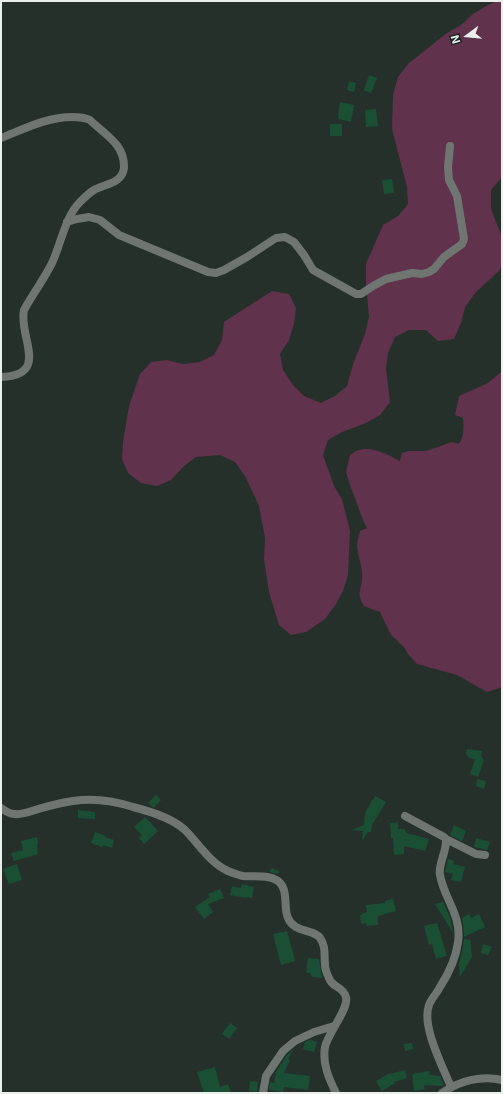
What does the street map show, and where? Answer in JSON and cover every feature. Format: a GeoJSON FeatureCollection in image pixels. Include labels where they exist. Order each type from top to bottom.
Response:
{"type":"FeatureCollection","features":[{"type":"Feature","properties":{"kind":"street"},"geometry":{"type":"LineString","coordinates":[[1,138],[34,124],[51,119],[68,117],[83,118],[90,120],[117,144],[120,148],[124,168],[122,175],[119,178],[112,183],[95,189],[78,203],[67,222],[52,262],[24,310],[23,324],[29,362],[20,373],[11,377],[1,377]]}},
{"type":"Feature","properties":{"kind":"street"},"geometry":{"type":"LineString","coordinates":[[67,222],[89,217],[100,220],[119,235],[208,272],[216,273],[247,257],[276,238],[285,236],[294,242],[304,254],[313,270],[356,294],[361,294],[386,278],[412,273],[422,274],[428,272],[434,269],[444,257],[462,244],[464,239],[457,196],[450,180],[448,167],[450,146]]}},
{"type":"Feature","properties":{"kind":"street"},"geometry":{"type":"LineString","coordinates":[[1,808],[14,815],[63,803],[87,800],[111,802],[129,806],[165,818],[180,826],[214,862],[226,870],[243,876],[271,878],[278,881],[284,887],[287,917],[292,924],[297,927],[319,936],[325,947],[325,965],[329,981],[342,990],[346,997],[346,1005],[325,1046],[326,1069],[336,1093]]}},
{"type":"Feature","properties":{"kind":"street"},"geometry":{"type":"LineString","coordinates":[[405,816],[476,854],[485,855]]}},
{"type":"Feature","properties":{"kind":"street"},"geometry":{"type":"LineString","coordinates":[[446,839],[447,846],[440,866],[440,874],[445,892],[456,915],[459,931],[458,942],[452,965],[429,1006],[427,1023],[451,1087]]}},
{"type":"Feature","properties":{"kind":"street"},"geometry":{"type":"LineString","coordinates":[[263,1093],[266,1076],[283,1051],[295,1041],[314,1032],[334,1026]]}},
{"type":"Feature","properties":{"kind":"street"},"geometry":{"type":"LineString","coordinates":[[442,1093],[451,1087],[473,1080],[484,1078],[502,1080]]}},
{"type":"Feature","properties":{"kind":"shaded area"},"geometry":{"type":"Polygon","coordinates":[[[497,1],[502,1],[502,177],[491,190],[491,209],[502,237],[502,265],[499,271],[476,292],[465,307],[461,323],[454,339],[438,341],[426,330],[409,330],[395,337],[388,353],[386,369],[390,402],[380,415],[328,440],[323,455],[334,486],[342,499],[350,531],[348,575],[343,591],[325,619],[306,632],[291,635],[279,625],[269,592],[264,559],[265,538],[259,506],[245,476],[235,462],[220,455],[196,457],[183,467],[171,480],[157,486],[141,483],[128,473],[122,459],[123,442],[129,406],[140,374],[151,362],[167,360],[183,364],[200,362],[214,355],[222,340],[224,322],[272,291],[289,294],[296,308],[294,324],[289,340],[280,354],[283,370],[293,385],[304,396],[321,403],[335,396],[347,386],[353,364],[365,334],[369,317],[366,264],[383,225],[398,216],[408,204],[407,187],[392,129],[393,95],[398,77],[409,63],[447,33],[461,25],[473,14],[497,1]]]}},
{"type":"Feature","properties":{"kind":"shaded area"},"geometry":{"type":"Polygon","coordinates":[[[502,371],[502,687],[487,692],[457,675],[417,664],[404,647],[391,635],[380,612],[364,606],[360,597],[362,574],[357,546],[360,531],[367,528],[346,472],[350,455],[358,450],[375,450],[400,461],[402,453],[409,451],[426,451],[452,442],[459,444],[463,435],[464,425],[463,418],[455,415],[459,396],[488,383],[502,371]]]}},
{"type":"Feature","properties":{"kind":"building"},"geometry":{"type":"Polygon","coordinates":[[[369,75],[377,78],[371,93],[364,90],[369,75]]]}},
{"type":"Feature","properties":{"kind":"building"},"geometry":{"type":"Polygon","coordinates":[[[349,81],[356,83],[354,92],[347,90],[349,81]]]}},
{"type":"Feature","properties":{"kind":"building"},"geometry":{"type":"Polygon","coordinates":[[[340,102],[354,105],[351,122],[338,119],[340,102]]]}},
{"type":"Feature","properties":{"kind":"building"},"geometry":{"type":"Polygon","coordinates":[[[376,109],[378,126],[366,127],[365,110],[376,109]]]}},
{"type":"Feature","properties":{"kind":"building"},"geometry":{"type":"Polygon","coordinates":[[[330,124],[342,124],[342,136],[330,136],[330,124]]]}},
{"type":"Feature","properties":{"kind":"building"},"geometry":{"type":"Polygon","coordinates":[[[392,179],[394,193],[384,194],[382,180],[392,179]]]}},
{"type":"Feature","properties":{"kind":"building"},"geometry":{"type":"Polygon","coordinates":[[[467,749],[482,751],[481,756],[484,760],[478,777],[470,774],[475,759],[469,758],[466,754],[467,749]]]}},
{"type":"Feature","properties":{"kind":"building"},"geometry":{"type":"Polygon","coordinates":[[[477,779],[486,781],[484,789],[476,786],[477,779]]]}},
{"type":"Feature","properties":{"kind":"building"},"geometry":{"type":"Polygon","coordinates":[[[156,795],[161,800],[154,808],[148,803],[156,795]]]}},
{"type":"Feature","properties":{"kind":"building"},"geometry":{"type":"Polygon","coordinates":[[[375,796],[386,802],[372,825],[371,832],[368,832],[362,841],[363,831],[351,830],[364,825],[365,813],[375,796]]]}},
{"type":"Feature","properties":{"kind":"building"},"geometry":{"type":"Polygon","coordinates":[[[78,810],[95,812],[95,819],[78,818],[78,810]]]}},
{"type":"Feature","properties":{"kind":"building"},"geometry":{"type":"Polygon","coordinates":[[[145,817],[158,831],[144,844],[139,838],[142,835],[134,827],[145,817]]]}},
{"type":"Feature","properties":{"kind":"building"},"geometry":{"type":"Polygon","coordinates":[[[398,822],[398,829],[405,829],[406,833],[429,839],[425,851],[404,846],[404,854],[394,855],[390,823],[398,822]]]}},
{"type":"Feature","properties":{"kind":"building"},"geometry":{"type":"Polygon","coordinates":[[[454,825],[466,831],[462,841],[450,835],[454,825]]]}},
{"type":"Feature","properties":{"kind":"building"},"geometry":{"type":"Polygon","coordinates":[[[95,832],[114,840],[112,848],[103,845],[102,847],[91,843],[95,832]]]}},
{"type":"Feature","properties":{"kind":"building"},"geometry":{"type":"Polygon","coordinates":[[[37,837],[38,854],[14,861],[11,853],[23,850],[21,841],[37,837]]]}},
{"type":"Feature","properties":{"kind":"building"},"geometry":{"type":"Polygon","coordinates":[[[476,838],[490,842],[487,850],[474,847],[476,838]]]}},
{"type":"Feature","properties":{"kind":"building"},"geometry":{"type":"Polygon","coordinates":[[[448,859],[454,861],[453,864],[465,867],[461,882],[451,880],[453,874],[445,872],[448,859]]]}},
{"type":"Feature","properties":{"kind":"building"},"geometry":{"type":"Polygon","coordinates":[[[17,864],[22,880],[9,884],[3,869],[17,864]]]}},
{"type":"Feature","properties":{"kind":"building"},"geometry":{"type":"Polygon","coordinates":[[[272,868],[279,871],[278,874],[269,872],[272,868]]]}},
{"type":"Feature","properties":{"kind":"building"},"geometry":{"type":"Polygon","coordinates":[[[242,884],[254,887],[252,898],[230,895],[232,886],[241,888],[242,884]]]}},
{"type":"Feature","properties":{"kind":"building"},"geometry":{"type":"Polygon","coordinates":[[[220,889],[224,898],[208,904],[213,912],[204,919],[195,907],[210,897],[208,894],[220,889]]]}},
{"type":"Feature","properties":{"kind":"building"},"geometry":{"type":"Polygon","coordinates":[[[393,899],[396,911],[378,916],[378,925],[367,926],[366,923],[361,924],[360,915],[367,912],[366,905],[385,903],[385,901],[393,899]]]}},
{"type":"Feature","properties":{"kind":"building"},"geometry":{"type":"Polygon","coordinates":[[[443,902],[450,917],[453,933],[435,904],[443,902]]]}},
{"type":"Feature","properties":{"kind":"building"},"geometry":{"type":"Polygon","coordinates":[[[469,914],[471,918],[479,914],[485,927],[464,937],[462,918],[469,914]]]}},
{"type":"Feature","properties":{"kind":"building"},"geometry":{"type":"Polygon","coordinates":[[[437,923],[447,956],[436,959],[432,944],[429,945],[424,926],[437,923]]]}},
{"type":"Feature","properties":{"kind":"building"},"geometry":{"type":"Polygon","coordinates":[[[287,931],[295,961],[281,965],[273,934],[287,931]]]}},
{"type":"Feature","properties":{"kind":"building"},"geometry":{"type":"Polygon","coordinates":[[[470,938],[472,957],[460,977],[459,963],[464,939],[469,940],[470,938]]]}},
{"type":"Feature","properties":{"kind":"building"},"geometry":{"type":"Polygon","coordinates":[[[483,944],[492,947],[488,955],[481,953],[483,944]]]}},
{"type":"Feature","properties":{"kind":"building"},"geometry":{"type":"Polygon","coordinates":[[[308,958],[319,959],[322,978],[312,977],[310,973],[306,973],[308,958]]]}},
{"type":"Feature","properties":{"kind":"building"},"geometry":{"type":"Polygon","coordinates":[[[230,1023],[237,1028],[229,1039],[222,1034],[230,1023]]]}},
{"type":"Feature","properties":{"kind":"building"},"geometry":{"type":"Polygon","coordinates":[[[310,1040],[317,1042],[314,1052],[303,1049],[305,1042],[310,1040]]]}},
{"type":"Feature","properties":{"kind":"building"},"geometry":{"type":"Polygon","coordinates":[[[412,1043],[413,1049],[405,1051],[404,1044],[412,1043]]]}},
{"type":"Feature","properties":{"kind":"building"},"geometry":{"type":"Polygon","coordinates":[[[294,1049],[288,1059],[290,1060],[284,1073],[310,1076],[308,1090],[284,1087],[283,1092],[269,1090],[270,1082],[274,1083],[275,1073],[287,1055],[294,1049]]]}},
{"type":"Feature","properties":{"kind":"building"},"geometry":{"type":"Polygon","coordinates":[[[215,1067],[220,1087],[228,1084],[231,1093],[204,1093],[197,1072],[215,1067]]]}},
{"type":"Feature","properties":{"kind":"building"},"geometry":{"type":"Polygon","coordinates":[[[405,1070],[407,1078],[394,1082],[395,1083],[382,1091],[376,1081],[390,1073],[405,1070]]]}},
{"type":"Feature","properties":{"kind":"building"},"geometry":{"type":"Polygon","coordinates":[[[429,1071],[430,1075],[440,1076],[444,1085],[424,1085],[425,1089],[414,1091],[412,1074],[429,1071]]]}},
{"type":"Feature","properties":{"kind":"building"},"geometry":{"type":"Polygon","coordinates":[[[250,1081],[258,1082],[257,1092],[249,1091],[250,1081]]]}}]}
